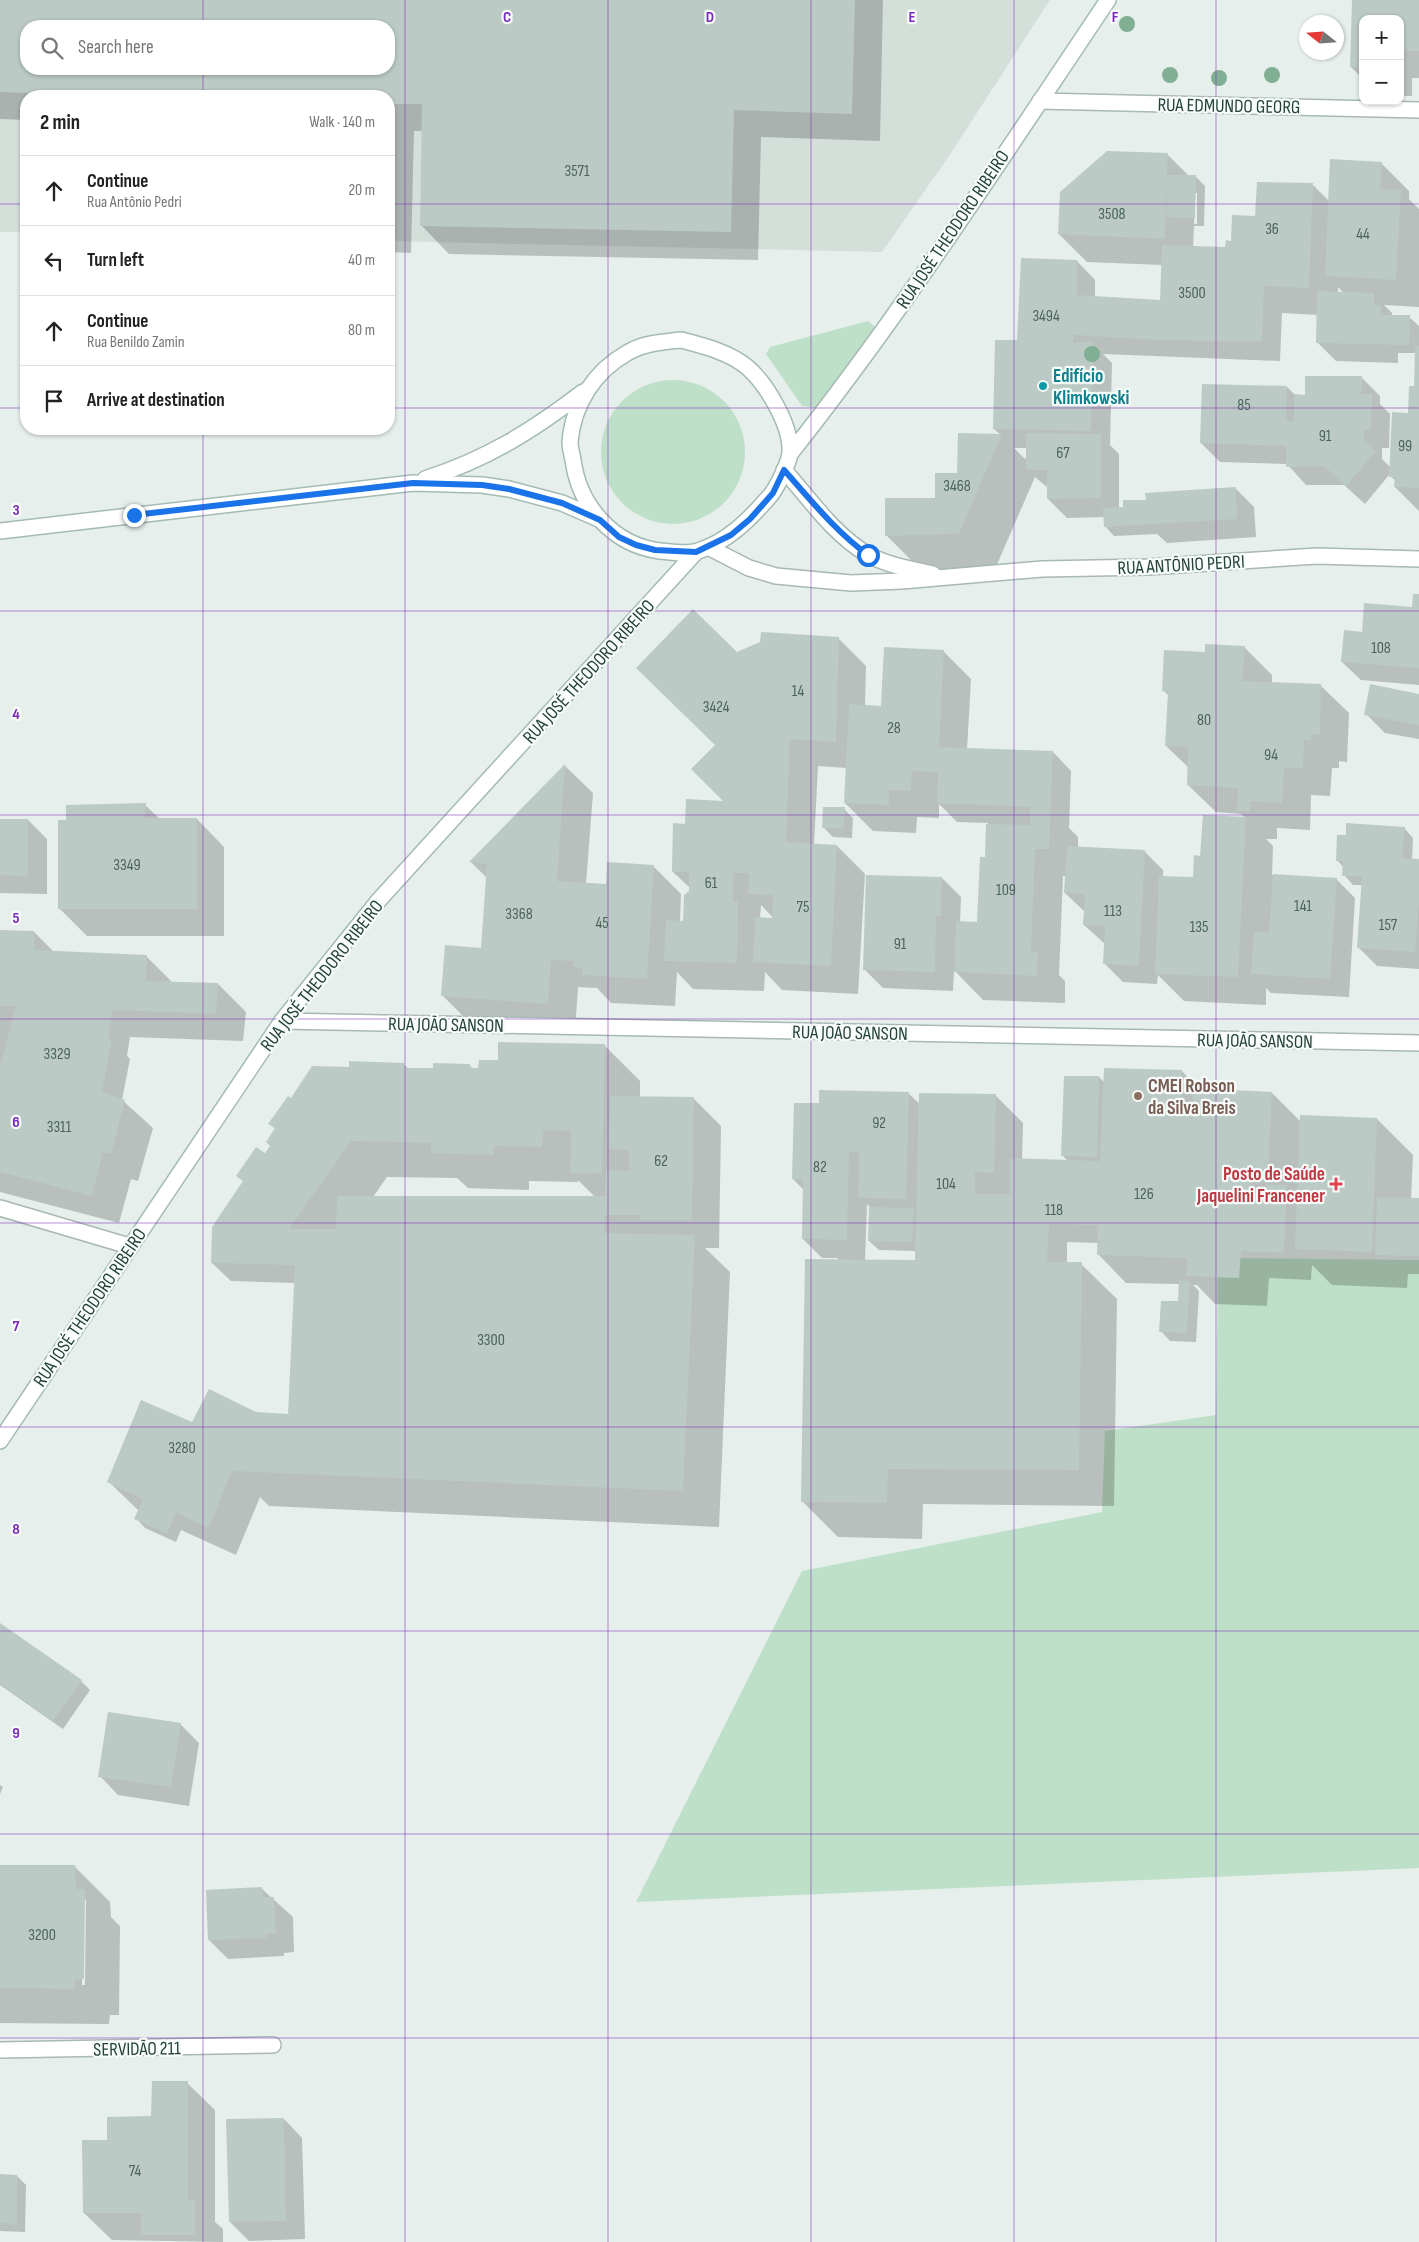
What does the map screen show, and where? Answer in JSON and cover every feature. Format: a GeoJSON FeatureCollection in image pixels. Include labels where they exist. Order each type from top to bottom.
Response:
{"type":"FeatureCollection","features":[{"type":"Feature","properties":{"kind":"main road","name":"RUA JOSÉ THEODORO RIBEIRO"},"geometry":{"type":"LineString","coordinates":[[790,454],[828,406],[907,296],[1108,0]]}},
{"type":"Feature","properties":{"kind":"main road","name":"RUA EDMUNDO GEORG"},"geometry":{"type":"LineString","coordinates":[[1040,101],[1419,110]]}},
{"type":"Feature","properties":{"kind":"main road"},"geometry":{"type":"LineString","coordinates":[[681,340],[725,353],[748,368],[767,391],[782,414],[790,454],[773,493],[750,519],[731,535],[702,549],[655,550],[636,545],[619,537],[592,511],[575,479],[570,442],[578,406],[587,390],[605,368],[628,352],[653,343],[681,340]]}},
{"type":"Feature","properties":{"kind":"main road"},"geometry":{"type":"LineString","coordinates":[[413,483],[453,470],[523,436],[587,390]]}},
{"type":"Feature","properties":{"kind":"main road","name":"RUA ANTÔNIO PEDRI"},"geometry":{"type":"LineString","coordinates":[[784,470],[833,526],[868,555],[893,564],[944,577]]}},
{"type":"Feature","properties":{"kind":"main road"},"geometry":{"type":"LineString","coordinates":[[0,531],[413,483],[482,485],[509,489],[562,503],[600,520]]}},
{"type":"Feature","properties":{"kind":"main road","name":"RUA JOSÉ THEODORO RIBEIRO"},"geometry":{"type":"LineString","coordinates":[[0,1441],[129,1246],[282,1021],[379,900],[702,549]]}},
{"type":"Feature","properties":{"kind":"main road","name":"RUA ANTÔNIO PEDRI"},"geometry":{"type":"LineString","coordinates":[[702,549],[748,568],[776,576],[851,583],[902,581],[1042,569],[1148,567],[1317,556],[1419,559]]}},
{"type":"Feature","properties":{"kind":"main road","name":"RUA JOÃO SANSON"},"geometry":{"type":"LineString","coordinates":[[282,1021],[1419,1043]]}},
{"type":"Feature","properties":{"kind":"main road"},"geometry":{"type":"LineString","coordinates":[[0,1208],[129,1246]]}},
{"type":"Feature","properties":{"kind":"main road","name":"SERVIDÃO 211"},"geometry":{"type":"LineString","coordinates":[[0,2050],[274,2045]]}},
{"type":"Feature","properties":{"kind":"shaded area"},"geometry":{"type":"Polygon","coordinates":[[[0,0],[1050,0],[949,156],[882,252],[395,241],[395,90],[20,90],[20,232],[0,232],[0,0]]]}},
{"type":"Feature","properties":{"kind":"green space"},"geometry":{"type":"Polygon","coordinates":[[[868,321],[875,327],[816,408],[802,406],[766,354],[770,347],[868,321]]]}},
{"type":"Feature","properties":{"kind":"green space"},"geometry":{"type":"Polygon","coordinates":[[[673,380],[701,385],[724,401],[740,424],[745,452],[740,480],[724,503],[701,519],[673,524],[645,519],[622,503],[606,480],[601,452],[606,424],[622,401],[645,385],[673,380]]]}},
{"type":"Feature","properties":{"kind":"green space"},"geometry":{"type":"Polygon","coordinates":[[[1218,1258],[1419,1260],[1419,1868],[636,1902],[802,1571],[1102,1512],[1105,1431],[1216,1415],[1218,1258]]]}},
{"type":"Feature","properties":{"kind":"building"},"geometry":{"type":"Polygon","coordinates":[[[0,0],[855,0],[852,114],[734,110],[731,232],[420,226],[422,104],[395,104],[395,90],[20,90],[20,93],[0,92],[0,0]]]}},
{"type":"Feature","properties":{"kind":"building"},"geometry":{"type":"Polygon","coordinates":[[[1352,0],[1419,0],[1419,51],[1404,51],[1404,15],[1359,15],[1359,68],[1350,67],[1352,0]]]}},
{"type":"Feature","properties":{"kind":"building"},"geometry":{"type":"Polygon","coordinates":[[[1107,151],[1168,153],[1167,175],[1196,175],[1195,218],[1167,217],[1167,178],[1165,239],[1058,234],[1060,192],[1107,151]]]}},
{"type":"Feature","properties":{"kind":"building"},"geometry":{"type":"Polygon","coordinates":[[[1330,159],[1382,162],[1380,189],[1401,190],[1396,280],[1325,276],[1330,159]]]}},
{"type":"Feature","properties":{"kind":"building"},"geometry":{"type":"Polygon","coordinates":[[[1257,182],[1313,183],[1309,288],[1264,286],[1262,342],[1159,340],[1074,335],[1073,343],[1093,342],[1091,431],[993,429],[995,340],[1017,340],[1021,258],[1077,260],[1077,295],[1160,300],[1162,245],[1225,247],[1226,240],[1231,241],[1232,215],[1255,216],[1257,182]]]}},
{"type":"Feature","properties":{"kind":"building"},"geometry":{"type":"Polygon","coordinates":[[[1317,291],[1374,293],[1374,305],[1381,305],[1380,315],[1410,315],[1409,345],[1316,343],[1317,291]]]}},
{"type":"Feature","properties":{"kind":"building"},"geometry":{"type":"Polygon","coordinates":[[[1415,345],[1419,346],[1419,488],[1394,487],[1395,477],[1389,477],[1392,412],[1408,413],[1409,386],[1414,386],[1415,345]]]}},
{"type":"Feature","properties":{"kind":"building"},"geometry":{"type":"Polygon","coordinates":[[[1305,376],[1362,376],[1361,394],[1372,394],[1371,429],[1364,430],[1364,440],[1376,451],[1346,486],[1324,466],[1286,467],[1286,446],[1200,443],[1202,384],[1287,386],[1286,421],[1294,422],[1294,394],[1305,395],[1305,376]]]}},
{"type":"Feature","properties":{"kind":"building"},"geometry":{"type":"Polygon","coordinates":[[[958,433],[1002,434],[959,534],[885,536],[885,498],[935,498],[935,473],[957,473],[958,433]]]}},
{"type":"Feature","properties":{"kind":"building"},"geometry":{"type":"Polygon","coordinates":[[[1026,433],[1101,434],[1101,498],[1047,499],[1047,470],[1026,470],[1026,433]]]}},
{"type":"Feature","properties":{"kind":"building"},"geometry":{"type":"Polygon","coordinates":[[[1236,487],[1237,519],[1104,527],[1103,508],[1123,507],[1123,500],[1146,500],[1145,493],[1236,487]]]}},
{"type":"Feature","properties":{"kind":"building"},"geometry":{"type":"Polygon","coordinates":[[[1413,594],[1419,594],[1419,668],[1341,662],[1344,630],[1362,632],[1364,603],[1412,607],[1413,594]]]}},
{"type":"Feature","properties":{"kind":"building"},"geometry":{"type":"Polygon","coordinates":[[[693,609],[737,652],[760,642],[761,632],[839,637],[836,742],[790,739],[786,842],[837,845],[831,966],[753,962],[755,917],[772,918],[773,895],[748,894],[749,873],[734,873],[733,902],[738,901],[737,963],[664,961],[666,920],[683,921],[684,895],[689,891],[689,872],[672,872],[673,823],[685,824],[686,799],[723,801],[691,769],[715,745],[636,668],[693,609]]]}},
{"type":"Feature","properties":{"kind":"building"},"geometry":{"type":"Polygon","coordinates":[[[1205,644],[1245,646],[1242,681],[1321,684],[1320,735],[1311,734],[1311,741],[1304,740],[1303,768],[1284,768],[1282,803],[1250,801],[1250,811],[1237,811],[1238,788],[1187,785],[1188,747],[1165,746],[1168,692],[1162,691],[1164,650],[1205,652],[1205,644]]]}},
{"type":"Feature","properties":{"kind":"building"},"geometry":{"type":"Polygon","coordinates":[[[884,647],[944,650],[939,747],[1053,751],[1049,849],[1035,849],[1031,952],[1038,952],[1037,976],[954,972],[956,921],[977,922],[980,857],[985,857],[986,824],[1030,825],[1030,807],[937,803],[938,772],[912,771],[911,791],[889,790],[889,805],[844,803],[849,704],[881,706],[884,647]]]}},
{"type":"Feature","properties":{"kind":"building"},"geometry":{"type":"Polygon","coordinates":[[[1370,684],[1419,694],[1419,725],[1364,715],[1370,684]]]}},
{"type":"Feature","properties":{"kind":"building"},"geometry":{"type":"Polygon","coordinates":[[[565,764],[557,881],[606,884],[607,862],[654,865],[647,979],[582,975],[583,968],[574,967],[574,961],[551,960],[548,1004],[441,996],[445,945],[481,948],[487,864],[469,862],[565,764]]]}},
{"type":"Feature","properties":{"kind":"building"},"geometry":{"type":"Polygon","coordinates":[[[146,803],[145,818],[197,818],[197,909],[58,909],[58,820],[66,820],[66,805],[146,803]]]}},
{"type":"Feature","properties":{"kind":"building"},"geometry":{"type":"Polygon","coordinates":[[[823,807],[845,807],[844,829],[822,828],[823,807]]]}},
{"type":"Feature","properties":{"kind":"building"},"geometry":{"type":"Polygon","coordinates":[[[1203,815],[1246,817],[1238,977],[1155,974],[1159,876],[1193,877],[1194,855],[1200,856],[1203,815]]]}},
{"type":"Feature","properties":{"kind":"building"},"geometry":{"type":"Polygon","coordinates":[[[0,819],[28,819],[28,876],[0,875],[0,819]]]}},
{"type":"Feature","properties":{"kind":"building"},"geometry":{"type":"Polygon","coordinates":[[[1346,823],[1405,827],[1402,858],[1419,859],[1419,901],[1415,952],[1357,948],[1362,876],[1342,876],[1343,861],[1336,861],[1337,835],[1346,835],[1346,823]]]}},
{"type":"Feature","properties":{"kind":"building"},"geometry":{"type":"Polygon","coordinates":[[[1067,846],[1145,850],[1139,966],[1103,964],[1105,926],[1083,925],[1085,894],[1064,893],[1067,846]]]}},
{"type":"Feature","properties":{"kind":"building"},"geometry":{"type":"Polygon","coordinates":[[[1273,874],[1337,878],[1330,979],[1251,974],[1254,932],[1269,933],[1273,874]]]}},
{"type":"Feature","properties":{"kind":"building"},"geometry":{"type":"Polygon","coordinates":[[[866,875],[942,877],[941,916],[936,916],[935,972],[863,970],[866,875]]]}},
{"type":"Feature","properties":{"kind":"building"},"geometry":{"type":"Polygon","coordinates":[[[0,930],[34,931],[34,950],[147,955],[146,981],[218,983],[216,1014],[113,1010],[108,1039],[112,1039],[102,1092],[125,1100],[111,1154],[103,1152],[92,1196],[0,1172],[0,1066],[16,1006],[0,1006],[0,930]]]}},
{"type":"Feature","properties":{"kind":"building"},"geometry":{"type":"Polygon","coordinates":[[[498,1042],[605,1044],[602,1173],[570,1174],[571,1131],[543,1130],[542,1147],[494,1146],[494,1155],[431,1153],[431,1143],[351,1141],[289,1229],[336,1229],[337,1196],[605,1196],[606,1170],[629,1171],[629,1150],[609,1149],[610,1096],[694,1097],[692,1220],[640,1220],[640,1215],[605,1215],[604,1233],[695,1235],[683,1491],[232,1471],[209,1528],[176,1513],[167,1533],[134,1519],[143,1499],[107,1482],[141,1400],[192,1422],[209,1389],[256,1412],[288,1414],[295,1265],[211,1263],[212,1227],[243,1181],[236,1176],[256,1147],[265,1153],[270,1146],[266,1142],[275,1128],[268,1124],[288,1096],[291,1098],[312,1066],[349,1067],[349,1061],[404,1063],[404,1068],[433,1068],[433,1063],[470,1064],[470,1068],[478,1068],[479,1060],[498,1060],[498,1042]]]}},
{"type":"Feature","properties":{"kind":"building"},"geometry":{"type":"Polygon","coordinates":[[[1104,1068],[1182,1070],[1181,1106],[1192,1106],[1193,1088],[1272,1092],[1268,1172],[1251,1171],[1250,1191],[1266,1192],[1266,1184],[1287,1185],[1284,1253],[1241,1251],[1239,1278],[1186,1276],[1187,1258],[1097,1255],[1098,1225],[1049,1224],[1047,1262],[1082,1262],[1079,1470],[888,1469],[887,1503],[801,1502],[805,1259],[915,1260],[919,1093],[996,1094],[994,1173],[975,1172],[975,1194],[1010,1194],[1010,1158],[1100,1161],[1104,1068]]]}},
{"type":"Feature","properties":{"kind":"building"},"geometry":{"type":"Polygon","coordinates":[[[1064,1076],[1099,1076],[1097,1157],[1061,1156],[1064,1076]]]}},
{"type":"Feature","properties":{"kind":"building"},"geometry":{"type":"Polygon","coordinates":[[[819,1090],[909,1092],[906,1199],[858,1198],[859,1152],[849,1152],[847,1240],[802,1239],[803,1180],[792,1179],[794,1103],[819,1103],[819,1090]]]}},
{"type":"Feature","properties":{"kind":"building","name":"Posto de Saúde Jaquelini Francener"},"geometry":{"type":"Polygon","coordinates":[[[1300,1115],[1377,1118],[1372,1252],[1295,1249],[1300,1115]]]}},
{"type":"Feature","properties":{"kind":"building"},"geometry":{"type":"Polygon","coordinates":[[[1377,1197],[1419,1198],[1419,1256],[1375,1255],[1377,1197]]]}},
{"type":"Feature","properties":{"kind":"building"},"geometry":{"type":"Polygon","coordinates":[[[869,1207],[914,1208],[912,1242],[868,1241],[869,1207]]]}},
{"type":"Feature","properties":{"kind":"building"},"geometry":{"type":"Polygon","coordinates":[[[1179,1280],[1190,1281],[1187,1333],[1159,1332],[1161,1301],[1178,1301],[1179,1280]]]}},
{"type":"Feature","properties":{"kind":"building"},"geometry":{"type":"Polygon","coordinates":[[[0,1623],[82,1680],[53,1721],[0,1684],[0,1623]]]}},
{"type":"Feature","properties":{"kind":"building"},"geometry":{"type":"Polygon","coordinates":[[[108,1712],[181,1723],[171,1787],[98,1777],[108,1712]]]}},
{"type":"Feature","properties":{"kind":"building"},"geometry":{"type":"Polygon","coordinates":[[[0,1865],[75,1865],[76,1889],[85,1889],[84,1979],[75,1980],[74,1989],[0,1988],[0,1865]]]}},
{"type":"Feature","properties":{"kind":"building"},"geometry":{"type":"Polygon","coordinates":[[[262,1887],[263,1897],[274,1897],[276,1934],[266,1934],[266,1938],[208,1940],[206,1890],[262,1887]]]}},
{"type":"Feature","properties":{"kind":"building"},"geometry":{"type":"Polygon","coordinates":[[[152,2081],[188,2081],[188,2200],[195,2200],[195,2235],[141,2235],[141,2213],[83,2213],[82,2140],[107,2140],[107,2117],[151,2116],[152,2081]]]}},
{"type":"Feature","properties":{"kind":"building"},"geometry":{"type":"Polygon","coordinates":[[[284,2118],[286,2221],[229,2222],[226,2119],[284,2118]]]}},
{"type":"Feature","properties":{"kind":"building"},"geometry":{"type":"Polygon","coordinates":[[[0,2174],[17,2175],[17,2224],[0,2223],[0,2174]]]}},
{"type":"Feature","properties":{"kind":"place","name":"Edifício Klimkowski"},"geometry":{"type":"Point","coordinates":[1043,386]}},
{"type":"Feature","properties":{"kind":"place","name":"CMEI Robson da Silva Breis"},"geometry":{"type":"Point","coordinates":[1138,1096]}},
{"type":"Feature","properties":{"kind":"place","name":"Posto de Saúde Jaquelini Francener"},"geometry":{"type":"Point","coordinates":[1336,1184]}},
{"type":"Feature","properties":{"kind":"route"},"geometry":{"type":"LineString","coordinates":[[134,515],[413,483],[482,485],[509,489],[562,503],[600,520],[619,537],[636,545],[655,550],[696,552],[731,535],[750,519],[773,493],[784,470],[833,526],[868,555]]}}]}
